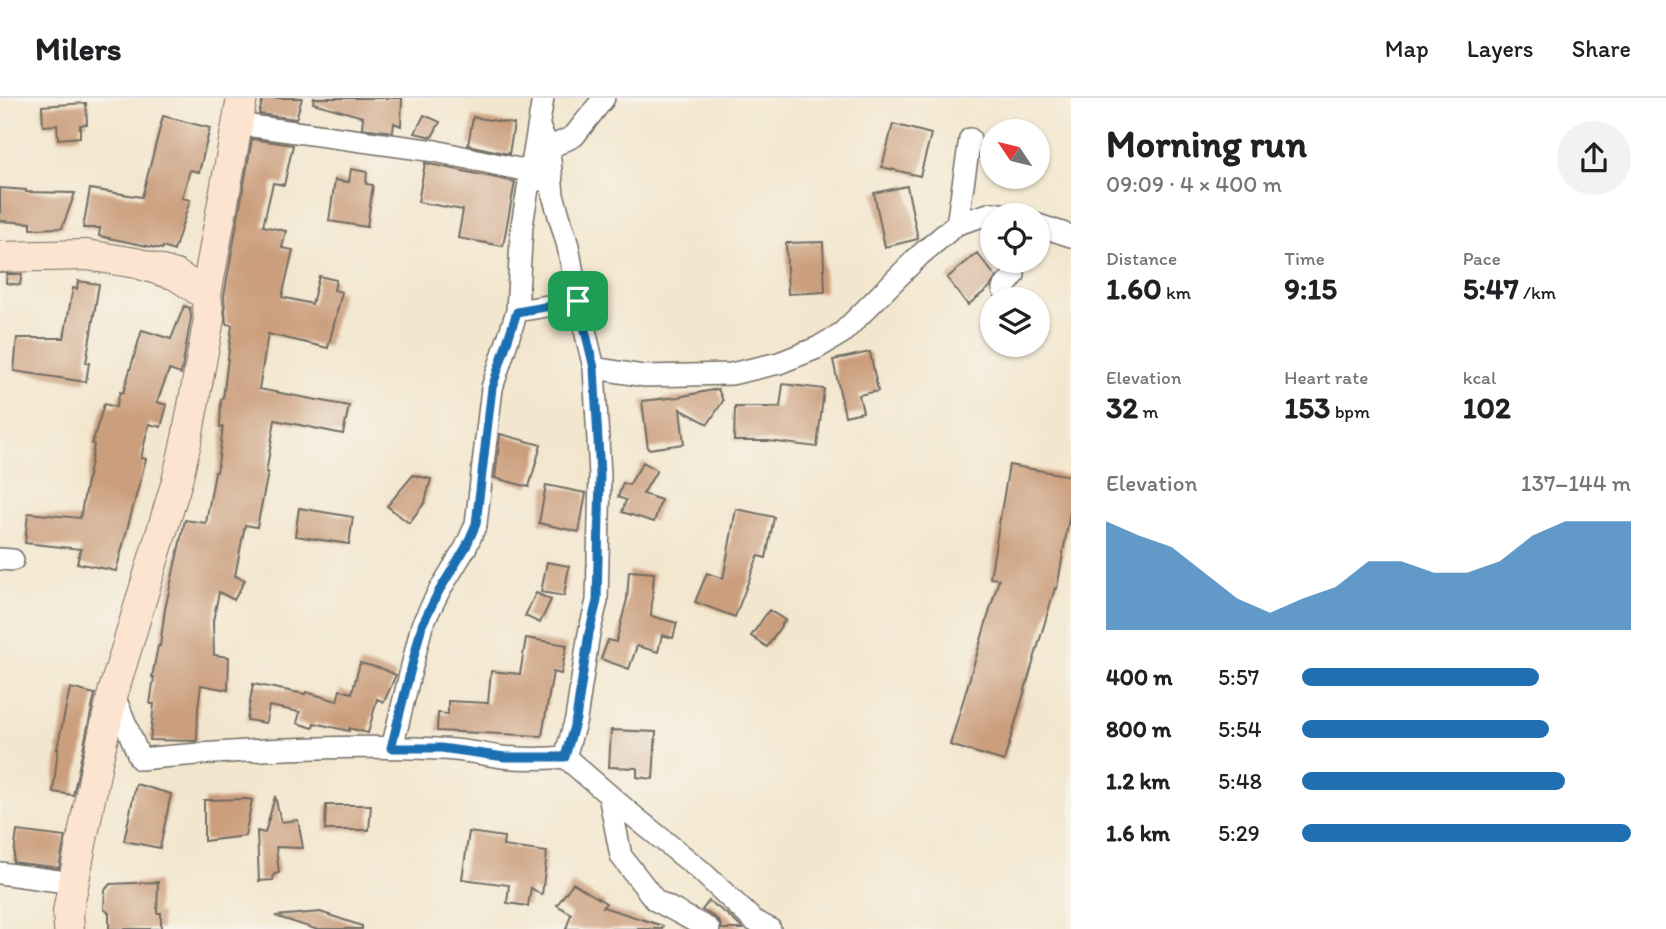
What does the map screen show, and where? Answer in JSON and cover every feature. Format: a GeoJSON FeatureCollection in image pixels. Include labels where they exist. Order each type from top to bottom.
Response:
{"type":"FeatureCollection","features":[{"type":"Feature","properties":{"kind":"street"},"geometry":{"type":"LineString","coordinates":[[391,748],[422,625],[476,524],[492,388],[517,312],[522,225],[543,98]]}},
{"type":"Feature","properties":{"kind":"street"},"geometry":{"type":"LineString","coordinates":[[549,148],[574,136],[604,98]]}},
{"type":"Feature","properties":{"kind":"street"},"geometry":{"type":"LineString","coordinates":[[69,929],[68,911],[113,693],[177,481],[187,439],[209,319],[206,295],[240,111],[531,172],[553,195]]}},
{"type":"Feature","properties":{"kind":"street"},"geometry":{"type":"LineString","coordinates":[[539,127],[549,148],[553,195],[568,247],[594,368],[600,476],[597,601],[589,633],[576,719],[565,757]]}},
{"type":"Feature","properties":{"kind":"street"},"geometry":{"type":"LineString","coordinates":[[957,224],[970,139]]}},
{"type":"Feature","properties":{"kind":"street"},"geometry":{"type":"LineString","coordinates":[[594,368],[644,376],[731,374],[779,363],[817,348],[842,333],[920,255],[957,224],[980,217]]}},
{"type":"Feature","properties":{"kind":"street"},"geometry":{"type":"LineString","coordinates":[[1050,229],[1071,236]]}},
{"type":"Feature","properties":{"kind":"street"},"geometry":{"type":"LineString","coordinates":[[0,257],[87,255],[136,262],[176,275],[206,295]]}},
{"type":"Feature","properties":{"kind":"street"},"geometry":{"type":"LineString","coordinates":[[517,312],[578,301]]}},
{"type":"Feature","properties":{"kind":"street"},"geometry":{"type":"LineString","coordinates":[[113,693],[140,759],[219,752],[391,748],[441,748],[505,757],[565,757],[700,870],[753,920],[770,929]]}},
{"type":"Feature","properties":{"kind":"street"},"geometry":{"type":"LineString","coordinates":[[609,795],[621,856],[655,900],[709,929]]}},
{"type":"Feature","properties":{"kind":"street"},"geometry":{"type":"LineString","coordinates":[[0,873],[74,883]]}},
{"type":"Feature","properties":{"kind":"building"},"geometry":{"type":"Polygon","coordinates":[[[263,98],[302,98],[296,119],[259,114],[263,98]]]}},
{"type":"Feature","properties":{"kind":"building"},"geometry":{"type":"Polygon","coordinates":[[[314,98],[402,98],[401,126],[394,123],[393,132],[362,128],[363,117],[313,103],[314,98]]]}},
{"type":"Feature","properties":{"kind":"building"},"geometry":{"type":"Polygon","coordinates":[[[86,103],[87,124],[80,125],[80,137],[58,139],[57,125],[43,126],[42,106],[86,103]]]}},
{"type":"Feature","properties":{"kind":"building"},"geometry":{"type":"Polygon","coordinates":[[[424,115],[440,122],[432,137],[415,133],[424,115]]]}},
{"type":"Feature","properties":{"kind":"building"},"geometry":{"type":"Polygon","coordinates":[[[163,116],[210,128],[199,172],[190,170],[182,198],[190,200],[174,251],[99,236],[100,228],[83,228],[90,189],[142,197],[163,116]]]}},
{"type":"Feature","properties":{"kind":"building"},"geometry":{"type":"Polygon","coordinates":[[[473,117],[514,124],[509,154],[468,145],[473,117]]]}},
{"type":"Feature","properties":{"kind":"building"},"geometry":{"type":"Polygon","coordinates":[[[893,124],[931,134],[920,176],[882,167],[893,124]]]}},
{"type":"Feature","properties":{"kind":"building"},"geometry":{"type":"Polygon","coordinates":[[[252,139],[293,145],[284,185],[273,183],[263,226],[286,231],[282,248],[293,250],[282,297],[312,304],[319,276],[336,280],[334,290],[342,292],[328,348],[268,334],[259,389],[349,406],[343,434],[275,420],[257,527],[245,525],[235,576],[245,580],[234,600],[219,592],[213,621],[214,655],[229,657],[228,690],[201,685],[197,741],[150,740],[154,704],[150,704],[152,677],[185,520],[206,523],[217,472],[223,427],[220,427],[221,399],[232,325],[226,324],[224,296],[252,139]]]}},
{"type":"Feature","properties":{"kind":"building"},"geometry":{"type":"Polygon","coordinates":[[[425,163],[515,182],[503,246],[458,238],[463,210],[418,202],[425,163]]]}},
{"type":"Feature","properties":{"kind":"building"},"geometry":{"type":"Polygon","coordinates":[[[351,169],[367,172],[366,184],[373,185],[367,227],[329,221],[335,180],[349,182],[351,169]]]}},
{"type":"Feature","properties":{"kind":"building"},"geometry":{"type":"Polygon","coordinates":[[[907,186],[918,239],[885,247],[874,193],[907,186]]]}},
{"type":"Feature","properties":{"kind":"building"},"geometry":{"type":"Polygon","coordinates":[[[0,188],[26,192],[75,193],[62,228],[31,229],[31,223],[0,221],[0,188]]]}},
{"type":"Feature","properties":{"kind":"building"},"geometry":{"type":"Polygon","coordinates":[[[823,242],[825,292],[788,294],[786,243],[823,242]]]}},
{"type":"Feature","properties":{"kind":"building"},"geometry":{"type":"Polygon","coordinates":[[[977,253],[980,257],[980,273],[993,273],[996,277],[990,287],[980,287],[980,295],[968,305],[947,278],[977,253]]]}},
{"type":"Feature","properties":{"kind":"building"},"geometry":{"type":"Polygon","coordinates":[[[7,274],[22,274],[20,285],[6,283],[7,274]]]}},
{"type":"Feature","properties":{"kind":"building"},"geometry":{"type":"Polygon","coordinates":[[[78,281],[99,284],[86,363],[89,363],[86,382],[14,371],[17,338],[64,338],[73,288],[77,289],[78,281]]]}},
{"type":"Feature","properties":{"kind":"building"},"geometry":{"type":"Polygon","coordinates":[[[184,306],[190,308],[191,318],[181,374],[169,370],[157,402],[167,405],[161,427],[149,424],[141,458],[146,459],[116,571],[77,563],[81,549],[25,543],[28,513],[80,518],[94,445],[92,444],[104,404],[116,407],[120,392],[123,393],[142,330],[171,339],[184,306]]]}},
{"type":"Feature","properties":{"kind":"building"},"geometry":{"type":"Polygon","coordinates":[[[870,352],[878,391],[859,395],[863,412],[845,416],[833,360],[870,352]]]}},
{"type":"Feature","properties":{"kind":"building"},"geometry":{"type":"Polygon","coordinates":[[[783,384],[824,389],[817,447],[768,441],[734,441],[735,407],[780,407],[783,384]]]}},
{"type":"Feature","properties":{"kind":"building"},"geometry":{"type":"Polygon","coordinates":[[[718,389],[723,401],[708,424],[680,409],[684,444],[648,449],[642,401],[718,389]]]}},
{"type":"Feature","properties":{"kind":"building"},"geometry":{"type":"Polygon","coordinates":[[[500,434],[541,445],[529,487],[495,478],[500,434]]]}},
{"type":"Feature","properties":{"kind":"building"},"geometry":{"type":"Polygon","coordinates":[[[643,462],[657,470],[643,494],[661,500],[654,522],[622,512],[626,500],[618,497],[623,483],[629,485],[643,462]]]}},
{"type":"Feature","properties":{"kind":"building"},"geometry":{"type":"Polygon","coordinates":[[[1009,465],[1071,476],[1071,506],[1057,589],[1055,588],[1004,761],[950,745],[999,579],[990,578],[1009,465]]]}},
{"type":"Feature","properties":{"kind":"building"},"geometry":{"type":"Polygon","coordinates":[[[413,475],[431,479],[425,502],[409,523],[387,506],[413,475]]]}},
{"type":"Feature","properties":{"kind":"building"},"geometry":{"type":"Polygon","coordinates":[[[546,485],[586,493],[579,532],[539,523],[546,485]]]}},
{"type":"Feature","properties":{"kind":"building"},"geometry":{"type":"Polygon","coordinates":[[[299,508],[353,517],[349,544],[295,536],[299,508]]]}},
{"type":"Feature","properties":{"kind":"building"},"geometry":{"type":"Polygon","coordinates":[[[736,509],[774,517],[766,558],[758,556],[735,617],[695,602],[707,573],[723,579],[736,509]]]}},
{"type":"Feature","properties":{"kind":"building"},"geometry":{"type":"Polygon","coordinates":[[[547,562],[569,566],[564,596],[541,592],[547,562]]]}},
{"type":"Feature","properties":{"kind":"building"},"geometry":{"type":"Polygon","coordinates":[[[629,571],[654,573],[651,616],[677,623],[673,638],[662,635],[658,652],[637,646],[629,669],[601,659],[608,640],[616,642],[627,599],[629,571]]]}},
{"type":"Feature","properties":{"kind":"building"},"geometry":{"type":"Polygon","coordinates":[[[536,593],[551,600],[540,623],[525,616],[536,593]]]}},
{"type":"Feature","properties":{"kind":"building"},"geometry":{"type":"Polygon","coordinates":[[[769,610],[785,620],[767,647],[751,636],[769,610]]]}},
{"type":"Feature","properties":{"kind":"building"},"geometry":{"type":"Polygon","coordinates":[[[526,638],[567,645],[561,674],[553,672],[542,736],[437,731],[438,713],[448,714],[448,701],[488,703],[491,671],[520,674],[526,638]]]}},
{"type":"Feature","properties":{"kind":"building"},"geometry":{"type":"Polygon","coordinates":[[[360,663],[396,675],[384,702],[377,699],[368,733],[314,723],[313,728],[297,723],[300,712],[269,706],[266,723],[247,720],[253,684],[305,694],[306,692],[337,701],[340,690],[352,693],[360,663]]]}},
{"type":"Feature","properties":{"kind":"building"},"geometry":{"type":"Polygon","coordinates":[[[70,688],[95,694],[73,795],[53,792],[57,749],[70,688]]]}},
{"type":"Feature","properties":{"kind":"building"},"geometry":{"type":"Polygon","coordinates":[[[611,730],[656,732],[653,779],[637,777],[637,768],[609,767],[611,730]]]}},
{"type":"Feature","properties":{"kind":"building"},"geometry":{"type":"Polygon","coordinates":[[[136,784],[171,794],[160,848],[124,841],[136,784]]]}},
{"type":"Feature","properties":{"kind":"building"},"geometry":{"type":"Polygon","coordinates":[[[275,796],[281,822],[298,820],[303,848],[276,847],[279,873],[274,874],[273,880],[259,881],[257,831],[265,833],[275,796]]]}},
{"type":"Feature","properties":{"kind":"building"},"geometry":{"type":"Polygon","coordinates":[[[204,800],[252,800],[245,836],[204,841],[204,800]]]}},
{"type":"Feature","properties":{"kind":"building"},"geometry":{"type":"Polygon","coordinates":[[[326,805],[371,805],[369,830],[325,830],[326,805]]]}},
{"type":"Feature","properties":{"kind":"building"},"geometry":{"type":"Polygon","coordinates":[[[17,831],[65,837],[59,868],[13,862],[17,831]]]}},
{"type":"Feature","properties":{"kind":"building"},"geometry":{"type":"Polygon","coordinates":[[[469,832],[504,837],[503,846],[547,852],[542,895],[531,888],[528,906],[507,903],[509,885],[462,879],[469,832]]]}},
{"type":"Feature","properties":{"kind":"building"},"geometry":{"type":"Polygon","coordinates":[[[158,882],[157,913],[161,913],[161,929],[109,929],[109,913],[104,909],[105,890],[110,884],[158,882]]]}},
{"type":"Feature","properties":{"kind":"building"},"geometry":{"type":"Polygon","coordinates":[[[573,883],[606,903],[603,907],[663,926],[662,929],[566,929],[571,914],[557,905],[573,883]]]}},
{"type":"Feature","properties":{"kind":"building"},"geometry":{"type":"Polygon","coordinates":[[[709,901],[743,929],[722,929],[716,918],[702,910],[709,901]]]}},
{"type":"Feature","properties":{"kind":"building"},"geometry":{"type":"Polygon","coordinates":[[[320,912],[362,926],[362,929],[315,929],[275,916],[320,912]]]}},
{"type":"Feature","properties":{"kind":"route"},"geometry":{"type":"LineString","coordinates":[[578,301],[594,368],[600,476],[597,601],[589,633],[576,719],[565,757],[505,757],[441,748],[391,748],[422,625],[476,524],[492,388],[517,312],[578,301]]}}]}
